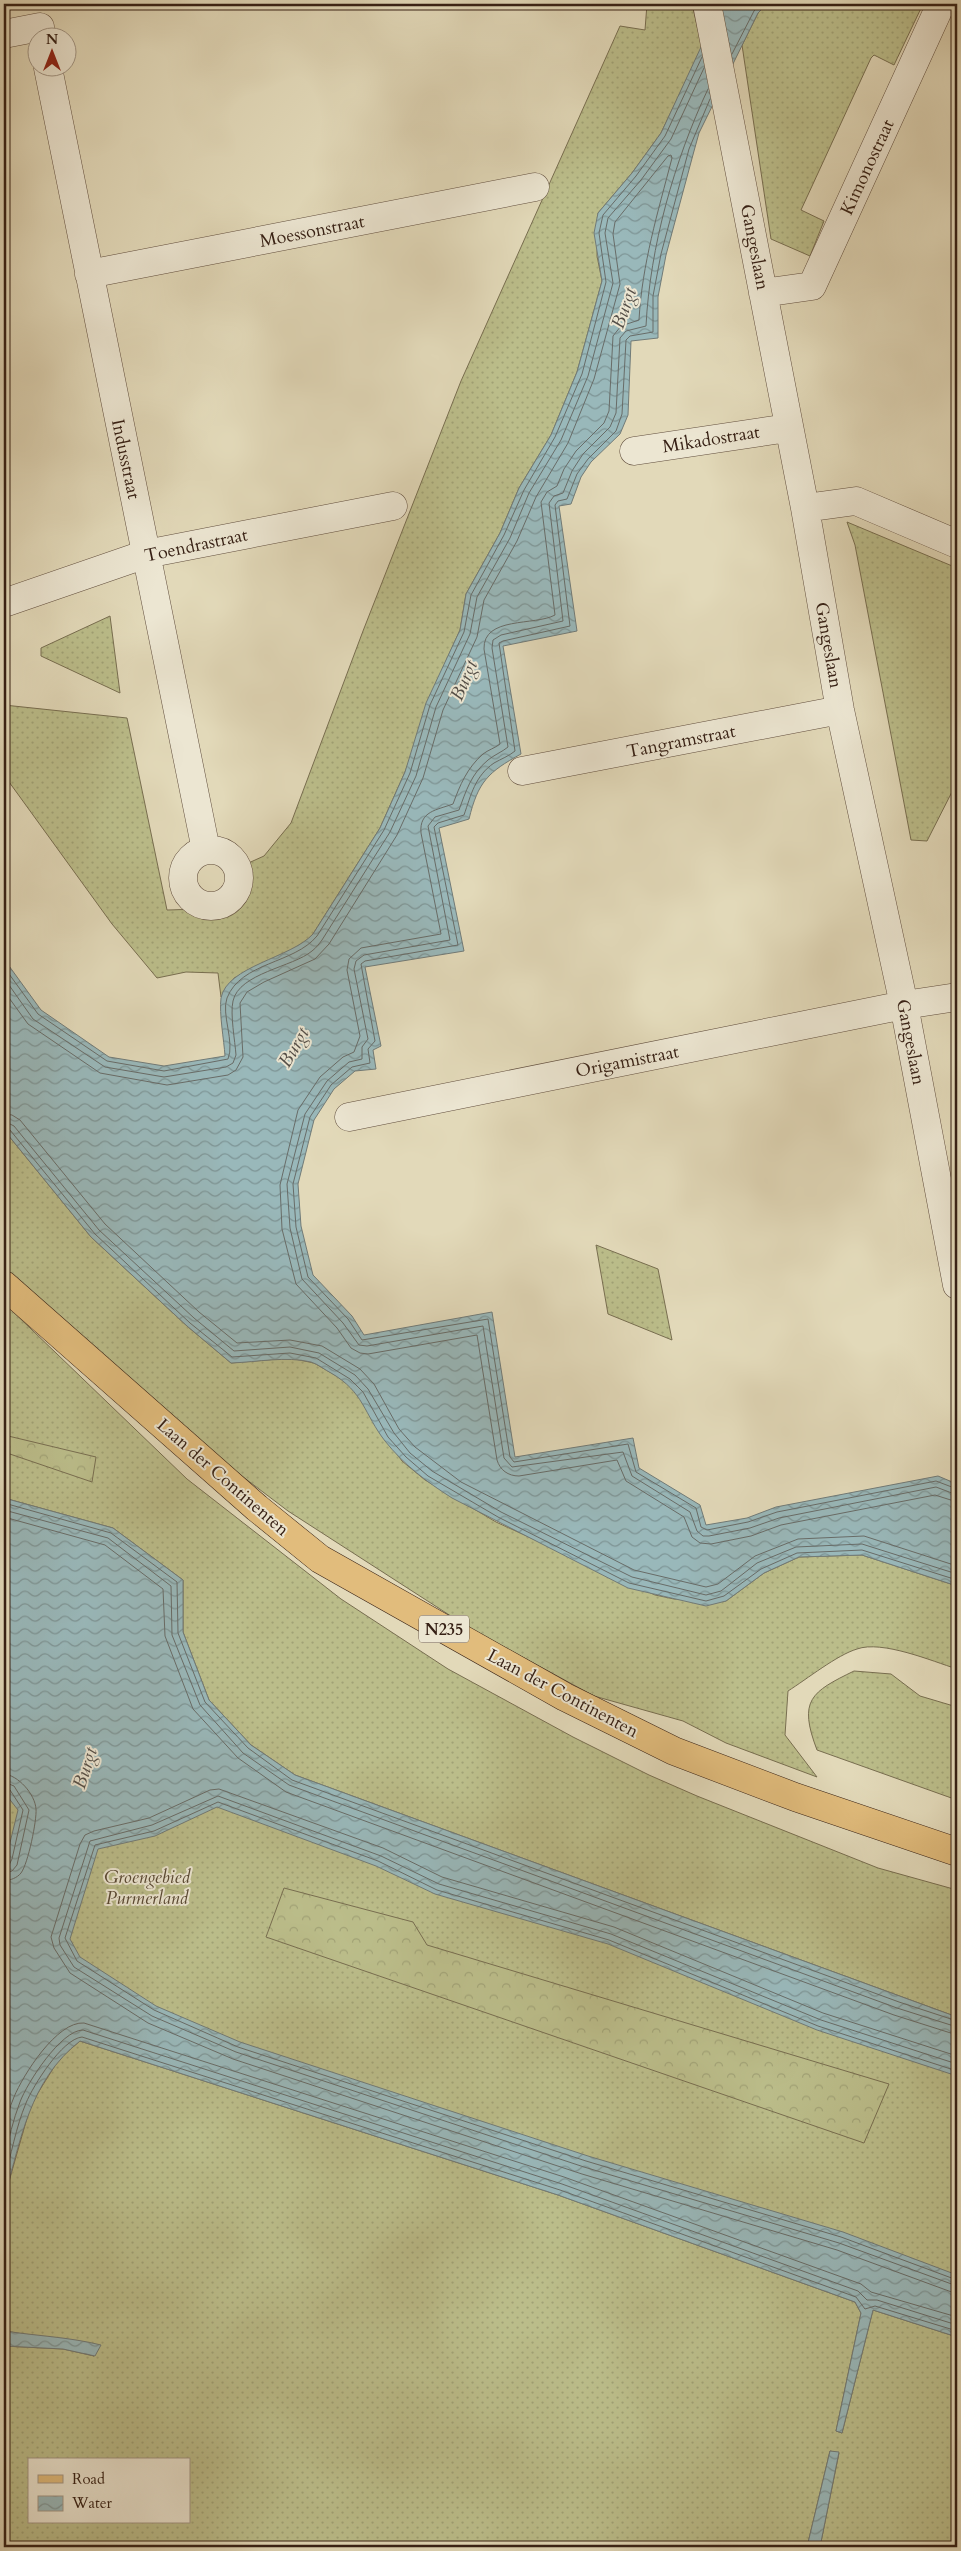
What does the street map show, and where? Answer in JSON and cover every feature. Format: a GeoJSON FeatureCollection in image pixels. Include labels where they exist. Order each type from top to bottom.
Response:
{"type":"FeatureCollection","features":[{"type":"Feature","properties":{"kind":"main road","name":"Laan der Continenten"},"geometry":{"type":"LineString","coordinates":[[4,1285],[257,1508],[320,1559],[565,1697],[674,1751],[795,1797],[957,1852]]}},
{"type":"Feature","properties":{"kind":"street","name":"Gangeslaan"},"geometry":{"type":"LineString","coordinates":[[707,4],[805,508],[840,710],[904,1005],[957,1285]]}},
{"type":"Feature","properties":{"kind":"street","name":"Kimonostraat"},"geometry":{"type":"LineString","coordinates":[[763,293],[812,286],[941,4]]}},
{"type":"Feature","properties":{"kind":"street"},"geometry":{"type":"LineString","coordinates":[[4,34],[40,23]]}},
{"type":"Feature","properties":{"kind":"street","name":"Indusstraat"},"geometry":{"type":"LineString","coordinates":[[50,78],[206,850]]}},
{"type":"Feature","properties":{"kind":"street","name":"Moessonstraat"},"geometry":{"type":"LineString","coordinates":[[89,274],[535,187]]}},
{"type":"Feature","properties":{"kind":"street","name":"Mikadostraat"},"geometry":{"type":"LineString","coordinates":[[634,451],[788,428]]}},
{"type":"Feature","properties":{"kind":"street"},"geometry":{"type":"LineString","coordinates":[[805,508],[856,501],[957,544]]}},
{"type":"Feature","properties":{"kind":"street","name":"Toendrastraat"},"geometry":{"type":"LineString","coordinates":[[4,603],[146,554],[393,506]]}},
{"type":"Feature","properties":{"kind":"street","name":"Tangramstraat"},"geometry":{"type":"LineString","coordinates":[[522,771],[840,710]]}},
{"type":"Feature","properties":{"kind":"street","name":"Origamistraat"},"geometry":{"type":"LineString","coordinates":[[349,1117],[904,1005],[957,997]]}},
{"type":"Feature","properties":{"kind":"green space"},"geometry":{"type":"Polygon","coordinates":[[[647,4],[692,4],[702,47],[661,133],[632,173],[598,213],[597,256],[602,281],[577,372],[551,435],[519,488],[500,533],[466,594],[460,630],[446,661],[405,772],[380,828],[313,934],[305,943],[234,978],[221,997],[218,973],[186,972],[157,978],[112,924],[4,775],[4,705],[127,718],[167,910],[193,910],[205,917],[218,919],[235,913],[244,905],[250,886],[248,873],[244,865],[264,856],[291,823],[363,631],[461,381],[620,26],[645,30],[647,4]]]}},
{"type":"Feature","properties":{"kind":"green space"},"geometry":{"type":"Polygon","coordinates":[[[767,4],[923,4],[894,65],[874,55],[871,58],[801,210],[824,221],[810,256],[771,239],[742,45],[758,13],[767,4]]]}},
{"type":"Feature","properties":{"kind":"green space"},"geometry":{"type":"Polygon","coordinates":[[[847,522],[957,568],[957,782],[927,841],[911,840],[855,545],[847,522]]]}},
{"type":"Feature","properties":{"kind":"green space"},"geometry":{"type":"Polygon","coordinates":[[[110,616],[120,693],[41,656],[41,648],[110,616]]]}},
{"type":"Feature","properties":{"kind":"green space"},"geometry":{"type":"Polygon","coordinates":[[[4,1130],[91,1237],[187,1326],[231,1363],[290,1358],[314,1363],[347,1382],[359,1395],[371,1418],[402,1461],[425,1480],[496,1522],[655,1595],[674,1599],[726,1601],[764,1573],[799,1557],[862,1555],[957,1586],[957,1669],[893,1649],[867,1647],[840,1656],[788,1691],[785,1735],[817,1777],[726,1743],[683,1721],[594,1696],[471,1629],[288,1511],[197,1442],[46,1312],[4,1267],[4,1130]]]}},
{"type":"Feature","properties":{"kind":"green space"},"geometry":{"type":"Polygon","coordinates":[[[596,1245],[658,1269],[672,1340],[608,1314],[596,1245]]]}},
{"type":"Feature","properties":{"kind":"green space"},"geometry":{"type":"Polygon","coordinates":[[[4,1303],[187,1479],[341,1599],[448,1669],[573,1737],[649,1775],[697,1796],[878,1868],[957,1890],[957,2017],[295,1775],[251,1745],[209,1700],[183,1632],[183,1580],[113,1528],[4,1498],[4,1303]]]}},
{"type":"Feature","properties":{"kind":"green space"},"geometry":{"type":"Polygon","coordinates":[[[4,1435],[96,1457],[92,1482],[4,1452],[4,1435]]]}},
{"type":"Feature","properties":{"kind":"green space","name":"Groengebied Purmerland"},"geometry":{"type":"Polygon","coordinates":[[[4,1613],[260,1793],[957,2034],[957,2304],[16,1995],[4,2019],[4,1613]]]}},
{"type":"Feature","properties":{"kind":"green space"},"geometry":{"type":"Polygon","coordinates":[[[854,1671],[891,1674],[920,1696],[957,1707],[957,1800],[817,1750],[809,1720],[809,1709],[812,1700],[827,1685],[854,1671]]]}},
{"type":"Feature","properties":{"kind":"green space"},"geometry":{"type":"Polygon","coordinates":[[[284,1888],[413,1922],[427,1945],[889,2084],[864,2143],[266,1937],[284,1888]]]}},
{"type":"Feature","properties":{"kind":"green space"},"geometry":{"type":"Polygon","coordinates":[[[80,2041],[558,2195],[855,2302],[861,2313],[836,2431],[842,2433],[873,2310],[957,2337],[957,2547],[820,2547],[839,2453],[830,2451],[807,2547],[4,2547],[4,2346],[63,2349],[94,2356],[34,2336],[5,2331],[4,2328],[4,2199],[31,2104],[59,2059],[80,2041]]]}},
{"type":"Feature","properties":{"kind":"water","name":"Burgt"},"geometry":{"type":"Polygon","coordinates":[[[721,4],[767,4],[758,13],[699,133],[666,255],[658,297],[658,338],[631,341],[628,415],[620,434],[591,462],[581,477],[571,504],[559,506],[577,631],[503,646],[521,754],[500,767],[486,779],[476,796],[469,819],[439,828],[464,951],[365,967],[381,1046],[373,1050],[376,1069],[355,1071],[334,1089],[314,1120],[298,1184],[301,1226],[313,1275],[352,1316],[364,1335],[492,1312],[515,1457],[633,1438],[639,1468],[700,1505],[706,1525],[747,1518],[776,1507],[938,1476],[957,1484],[957,1586],[862,1555],[799,1557],[764,1573],[726,1601],[706,1606],[628,1588],[452,1498],[400,1458],[385,1441],[350,1388],[342,1380],[316,1364],[292,1359],[231,1363],[187,1326],[91,1237],[4,1130],[4,959],[41,1010],[109,1057],[164,1066],[225,1056],[221,998],[226,987],[247,970],[290,950],[313,934],[380,828],[405,772],[426,703],[460,630],[466,594],[500,533],[519,488],[551,435],[577,372],[602,281],[594,233],[598,213],[632,173],[661,133],[721,4]]]}},
{"type":"Feature","properties":{"kind":"water","name":"Burgt"},"geometry":{"type":"Polygon","coordinates":[[[4,1498],[113,1528],[183,1580],[183,1632],[209,1700],[251,1745],[295,1775],[957,2017],[957,2076],[817,2030],[608,1944],[435,1894],[376,1866],[217,1807],[155,1836],[98,1849],[70,1939],[80,1957],[156,2006],[240,2042],[588,2156],[843,2232],[957,2275],[957,2337],[873,2310],[842,2433],[836,2431],[861,2313],[855,2302],[558,2195],[80,2041],[49,2074],[38,2093],[22,2134],[4,2199],[4,1867],[18,1810],[4,1792],[4,1498]]]}},
{"type":"Feature","properties":{"kind":"water"},"geometry":{"type":"Polygon","coordinates":[[[4,2328],[5,2331],[65,2338],[101,2345],[95,2356],[63,2349],[4,2346],[4,2328]]]}},
{"type":"Feature","properties":{"kind":"water"},"geometry":{"type":"Polygon","coordinates":[[[830,2451],[839,2452],[820,2547],[807,2547],[830,2451]]]}}]}
